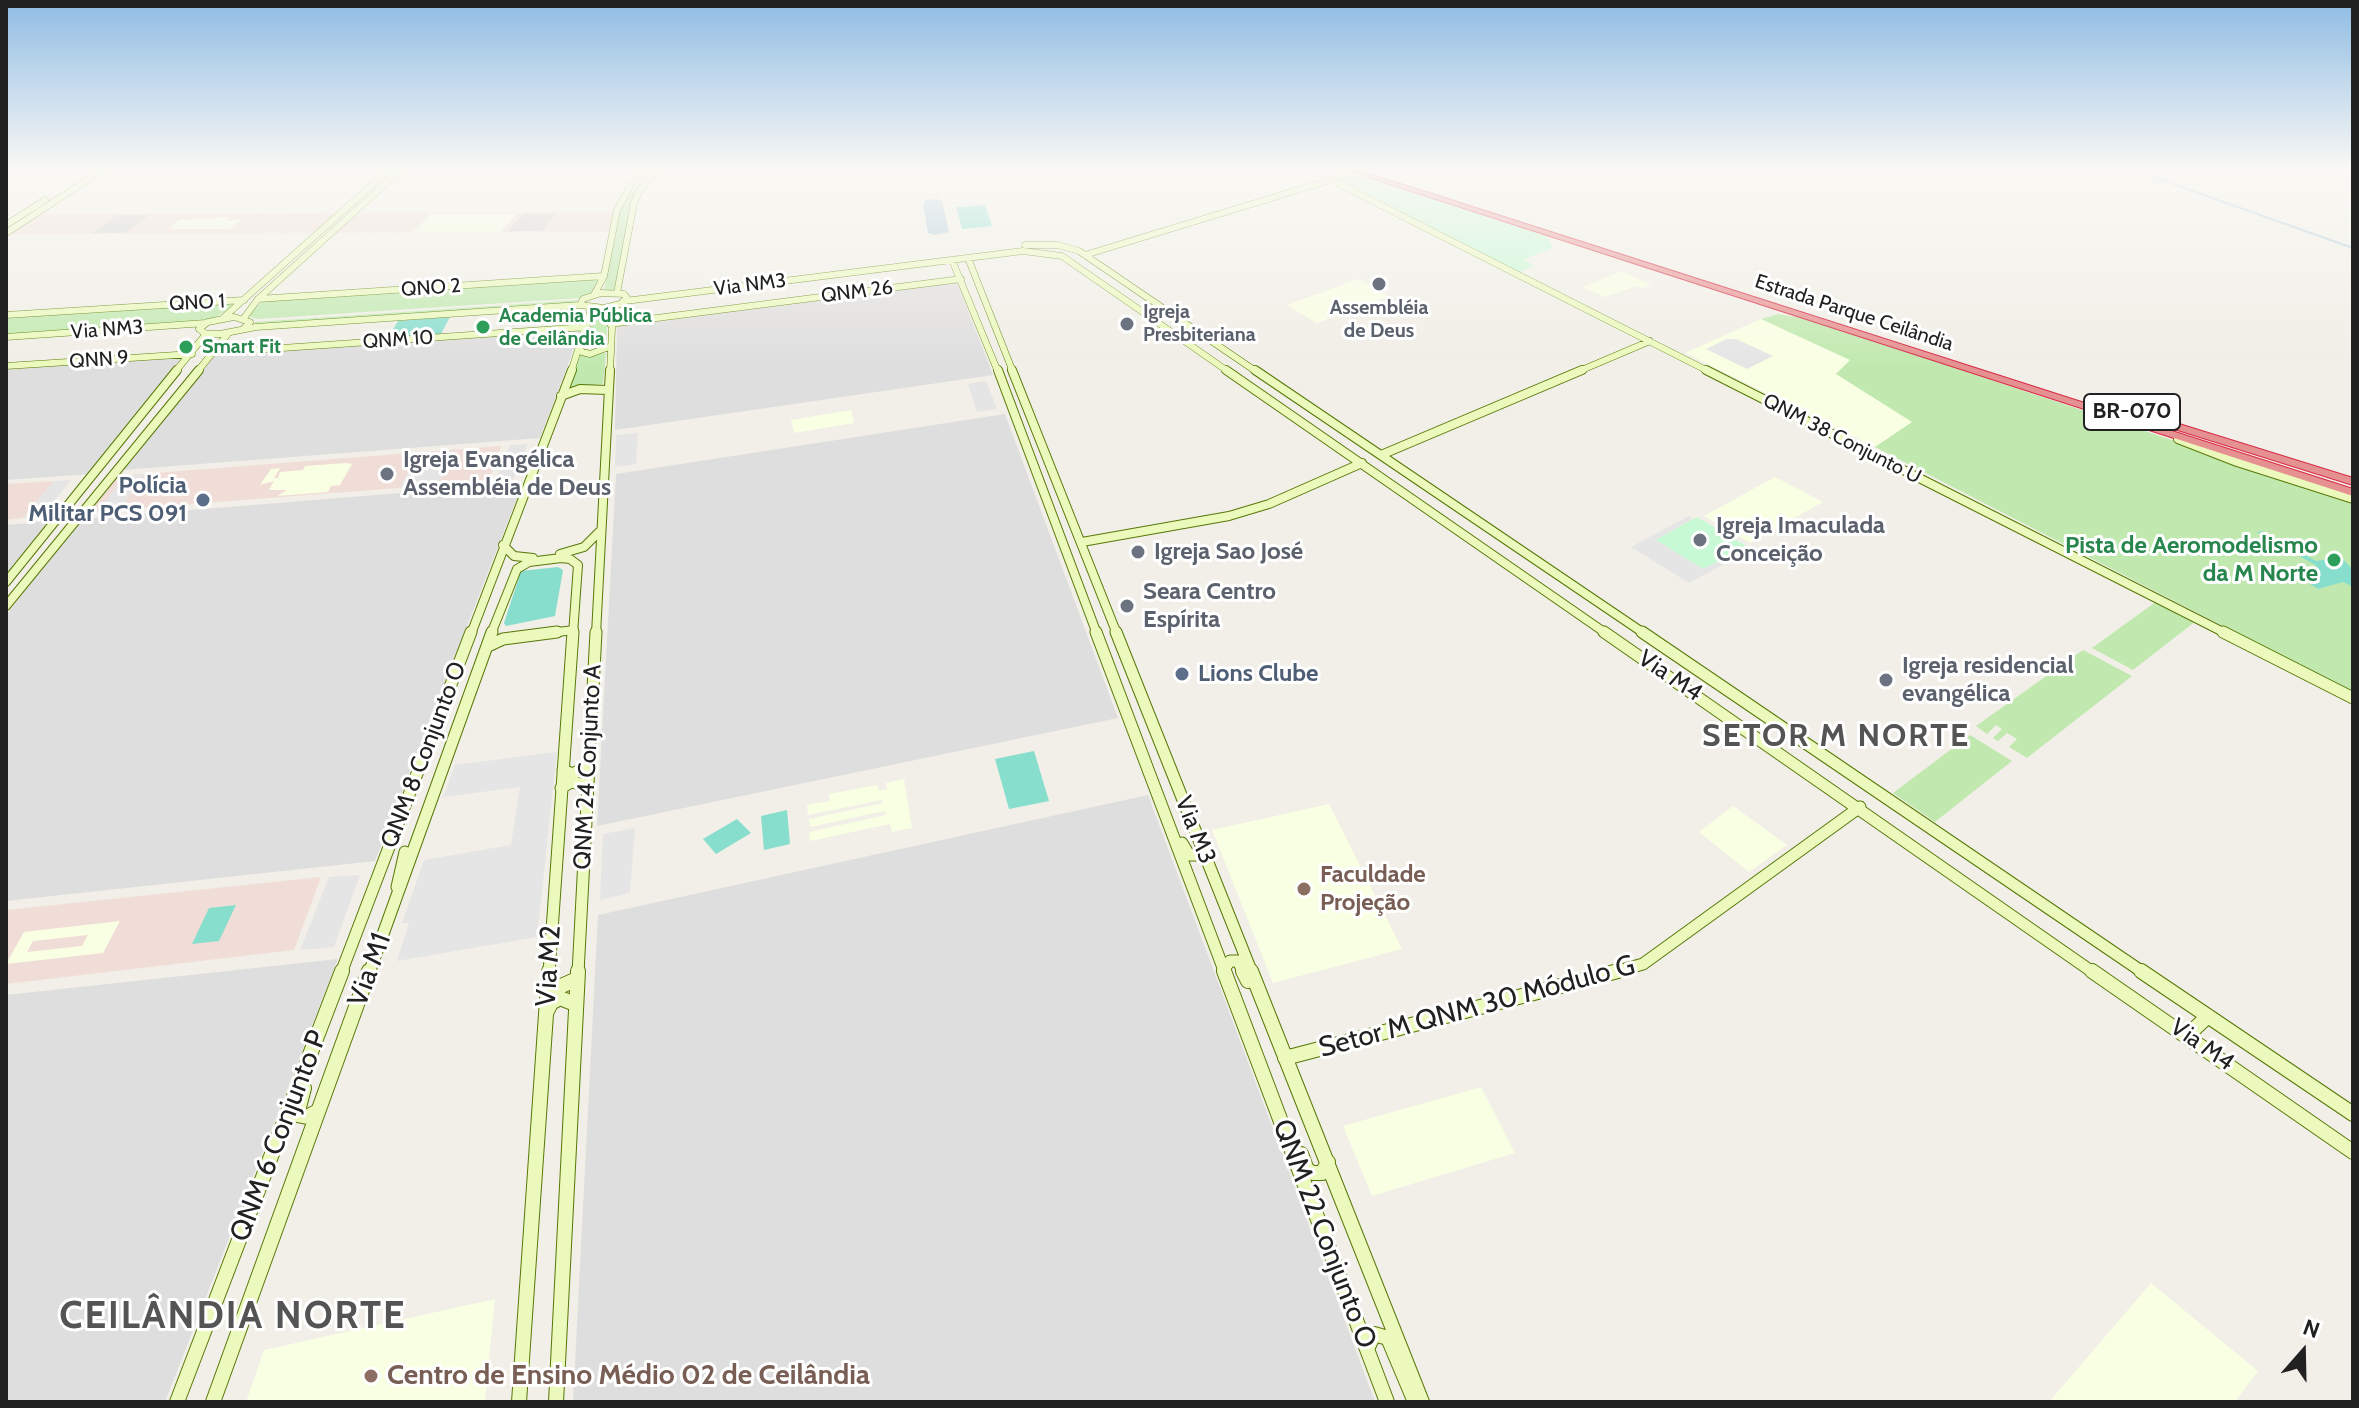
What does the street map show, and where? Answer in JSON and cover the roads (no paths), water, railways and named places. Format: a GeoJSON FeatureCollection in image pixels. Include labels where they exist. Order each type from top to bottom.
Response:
{"type":"FeatureCollection","features":[{"type":"Feature","properties":{"kind":"highway","name":"Estrada Parque Ceilândia"},"geometry":{"type":"LineString","coordinates":[[1562,234],[2353,482]]}},
{"type":"Feature","properties":{"kind":"highway","name":"Estrada Parque Ceilândia"},"geometry":{"type":"LineString","coordinates":[[1873,333],[2353,496]]}},
{"type":"Feature","properties":{"kind":"main road"},"geometry":{"type":"LineString","coordinates":[[222,318],[322,234]]}},
{"type":"Feature","properties":{"kind":"main road"},"geometry":{"type":"LineString","coordinates":[[246,318],[258,299],[329,234]]}},
{"type":"Feature","properties":{"kind":"main road"},"geometry":{"type":"LineString","coordinates":[[594,295],[604,276],[612,234]]}},
{"type":"Feature","properties":{"kind":"main road"},"geometry":{"type":"LineString","coordinates":[[561,396],[580,389],[607,390],[610,324],[613,307],[622,296],[630,234]]}},
{"type":"Feature","properties":{"kind":"main road"},"geometry":{"type":"LineString","coordinates":[[1082,253],[1147,234]]}},
{"type":"Feature","properties":{"kind":"main road","name":"QNM 38 Conjunto U"},"geometry":{"type":"LineString","coordinates":[[1441,234],[2353,698]]}},
{"type":"Feature","properties":{"kind":"main road","name":"Via NM3"},"geometry":{"type":"LineString","coordinates":[[581,302],[594,295],[622,296],[1052,244],[1082,253]]}},
{"type":"Feature","properties":{"kind":"main road","name":"Via NM3"},"geometry":{"type":"LineString","coordinates":[[1006,250],[1058,255],[1143,312]]}},
{"type":"Feature","properties":{"kind":"main road","name":"Via NM3"},"geometry":{"type":"LineString","coordinates":[[860,268],[952,260],[970,263],[986,253]]}},
{"type":"Feature","properties":{"kind":"main road"},"geometry":{"type":"LineString","coordinates":[[1082,253],[2353,1114]]}},
{"type":"Feature","properties":{"kind":"main road"},"geometry":{"type":"LineString","coordinates":[[952,260],[990,350],[1067,558],[1079,572],[1084,590],[1094,592],[1100,588]]}},
{"type":"Feature","properties":{"kind":"main road","name":"QNM 26"},"geometry":{"type":"LineString","coordinates":[[610,324],[959,275],[970,263]]}},
{"type":"Feature","properties":{"kind":"main road","name":"Via M3"},"geometry":{"type":"LineString","coordinates":[[970,263],[1422,1402]]}},
{"type":"Feature","properties":{"kind":"main road","name":"QNO 2"},"geometry":{"type":"LineString","coordinates":[[258,299],[604,276]]}},
{"type":"Feature","properties":{"kind":"main road"},"geometry":{"type":"LineString","coordinates":[[269,279],[283,279]]}},
{"type":"Feature","properties":{"kind":"main road"},"geometry":{"type":"LineString","coordinates":[[260,286],[274,286]]}},
{"type":"Feature","properties":{"kind":"main road","name":"QNO 1"},"geometry":{"type":"LineString","coordinates":[[6,315],[244,300]]}},
{"type":"Feature","properties":{"kind":"main road"},"geometry":{"type":"LineString","coordinates":[[222,318],[581,302],[591,309],[613,307]]}},
{"type":"Feature","properties":{"kind":"main road"},"geometry":{"type":"LineString","coordinates":[[244,328],[581,302]]}},
{"type":"Feature","properties":{"kind":"main road"},"geometry":{"type":"LineString","coordinates":[[1143,312],[1156,312],[1162,307]]}},
{"type":"Feature","properties":{"kind":"main road"},"geometry":{"type":"LineString","coordinates":[[561,396],[591,309]]}},
{"type":"Feature","properties":{"kind":"main road","name":"Via M4"},"geometry":{"type":"LineString","coordinates":[[1143,312],[2353,1152]]}},
{"type":"Feature","properties":{"kind":"main road"},"geometry":{"type":"LineString","coordinates":[[1154,319],[1174,314]]}},
{"type":"Feature","properties":{"kind":"main road","name":"Via NM3"},"geometry":{"type":"LineString","coordinates":[[6,337],[208,322],[222,318]]}},
{"type":"Feature","properties":{"kind":"main road"},"geometry":{"type":"LineString","coordinates":[[6,604],[221,338],[250,324],[246,318]]}},
{"type":"Feature","properties":{"kind":"main road"},"geometry":{"type":"LineString","coordinates":[[6,582],[192,354],[204,333],[200,327],[208,322]]}},
{"type":"Feature","properties":{"kind":"main road","name":"QNM 10"},"geometry":{"type":"LineString","coordinates":[[209,353],[587,327]]}},
{"type":"Feature","properties":{"kind":"main road","name":"Via NM3"},"geometry":{"type":"LineString","coordinates":[[6,344],[231,333]]}},
{"type":"Feature","properties":{"kind":"main road"},"geometry":{"type":"LineString","coordinates":[[1381,455],[1650,341]]}},
{"type":"Feature","properties":{"kind":"main road"},"geometry":{"type":"LineString","coordinates":[[990,350],[996,346],[1003,348]]}},
{"type":"Feature","properties":{"kind":"main road"},"geometry":{"type":"LineString","coordinates":[[580,348],[584,353],[593,354],[609,347]]}},
{"type":"Feature","properties":{"kind":"main road","name":"QNN 9"},"geometry":{"type":"LineString","coordinates":[[6,366],[192,354]]}},
{"type":"Feature","properties":{"kind":"main road","name":"QNM 24 Conjunto A"},"geometry":{"type":"LineString","coordinates":[[556,1402],[607,390]]}},
{"type":"Feature","properties":{"kind":"main road"},"geometry":{"type":"LineString","coordinates":[[150,427],[141,433],[133,432],[156,405],[161,392]]}},
{"type":"Feature","properties":{"kind":"main road","name":"QNM 8 Conjunto O"},"geometry":{"type":"LineString","coordinates":[[349,950],[561,396]]}},
{"type":"Feature","properties":{"kind":"main road"},"geometry":{"type":"LineString","coordinates":[[1013,413],[1029,444],[1037,445],[1041,441]]}},
{"type":"Feature","properties":{"kind":"main road"},"geometry":{"type":"LineString","coordinates":[[110,477],[134,440],[121,441]]}},
{"type":"Feature","properties":{"kind":"main road"},"geometry":{"type":"LineString","coordinates":[[1348,454],[1364,455],[1369,452],[1368,446]]}},
{"type":"Feature","properties":{"kind":"main road"},"geometry":{"type":"LineString","coordinates":[[1046,502],[1061,498],[1067,517],[1079,537],[1229,516],[1269,504],[1362,463]]}},
{"type":"Feature","properties":{"kind":"main road"},"geometry":{"type":"LineString","coordinates":[[1374,472],[1379,463],[1393,463]]}},
{"type":"Feature","properties":{"kind":"main road"},"geometry":{"type":"LineString","coordinates":[[48,553],[38,558],[32,557],[57,520]]}},
{"type":"Feature","properties":{"kind":"main road"},"geometry":{"type":"LineString","coordinates":[[503,545],[510,554],[520,557],[547,557],[580,549],[599,532]]}},
{"type":"Feature","properties":{"kind":"main road"},"geometry":{"type":"LineString","coordinates":[[1492,553],[1511,553],[1511,544]]}},
{"type":"Feature","properties":{"kind":"main road"},"geometry":{"type":"LineString","coordinates":[[1509,565],[1514,559],[1528,555]]}},
{"type":"Feature","properties":{"kind":"main road","name":"Via M1"},"geometry":{"type":"LineString","coordinates":[[213,1402],[432,799],[494,640],[496,621],[517,569],[547,557]]}},
{"type":"Feature","properties":{"kind":"main road","name":"Via M2"},"geometry":{"type":"LineString","coordinates":[[519,1402],[578,565],[570,559],[547,557]]}},
{"type":"Feature","properties":{"kind":"main road","name":"Via M3"},"geometry":{"type":"LineString","coordinates":[[1067,558],[1155,790]]}},
{"type":"Feature","properties":{"kind":"main road"},"geometry":{"type":"LineString","coordinates":[[6,604],[33,568],[29,565],[15,571]]}},
{"type":"Feature","properties":{"kind":"main road"},"geometry":{"type":"LineString","coordinates":[[486,593],[493,589],[501,591],[495,610],[496,621]]}},
{"type":"Feature","properties":{"kind":"main road"},"geometry":{"type":"LineString","coordinates":[[494,640],[574,630]]}},
{"type":"Feature","properties":{"kind":"main road"},"geometry":{"type":"LineString","coordinates":[[1109,667],[1115,661],[1123,664],[1134,690],[1147,707]]}},
{"type":"Feature","properties":{"kind":"main road"},"geometry":{"type":"LineString","coordinates":[[1713,706],[1734,710],[1738,705],[1737,698]]}},
{"type":"Feature","properties":{"kind":"main road"},"geometry":{"type":"LineString","coordinates":[[1743,727],[1744,717],[1748,715],[1768,719]]}},
{"type":"Feature","properties":{"kind":"main road"},"geometry":{"type":"LineString","coordinates":[[424,759],[426,769],[415,800],[420,803],[432,799]]}},
{"type":"Feature","properties":{"kind":"main road"},"geometry":{"type":"LineString","coordinates":[[563,770],[573,774],[588,765]]}},
{"type":"Feature","properties":{"kind":"main road"},"geometry":{"type":"LineString","coordinates":[[561,788],[571,782],[586,785]]}},
{"type":"Feature","properties":{"kind":"main road"},"geometry":{"type":"LineString","coordinates":[[1155,790],[1174,821],[1186,853],[1196,856],[1203,850]]}},
{"type":"Feature","properties":{"kind":"main road","name":"QNM 22 Conjunto O"},"geometry":{"type":"LineString","coordinates":[[1155,790],[1387,1402]]}},
{"type":"Feature","properties":{"kind":"main road","name":"Setor M QNM 30 Módulo G"},"geometry":{"type":"LineString","coordinates":[[1285,1058],[1643,964],[1860,807]]}},
{"type":"Feature","properties":{"kind":"main road"},"geometry":{"type":"LineString","coordinates":[[396,897],[398,873],[419,814],[412,811],[402,817]]}},
{"type":"Feature","properties":{"kind":"main road","name":"QNM 6 Conjunto P"},"geometry":{"type":"LineString","coordinates":[[177,1402],[349,950]]}},
{"type":"Feature","properties":{"kind":"main road"},"geometry":{"type":"LineString","coordinates":[[1223,970],[1232,961],[1241,964],[1258,1004],[1275,1032]]}},
{"type":"Feature","properties":{"kind":"main road"},"geometry":{"type":"LineString","coordinates":[[548,980],[559,987],[577,979]]}},
{"type":"Feature","properties":{"kind":"main road"},"geometry":{"type":"LineString","coordinates":[[545,1014],[551,1003],[560,998],[575,1004]]}},
{"type":"Feature","properties":{"kind":"main road"},"geometry":{"type":"LineString","coordinates":[[2188,1035],[2208,1016]]}},
{"type":"Feature","properties":{"kind":"main road"},"geometry":{"type":"LineString","coordinates":[[304,1070],[304,1088],[296,1113],[299,1117],[307,1117],[319,1110]]}},
{"type":"Feature","properties":{"kind":"main road"},"geometry":{"type":"LineString","coordinates":[[1268,1087],[1307,1170],[1322,1173],[1328,1162]]}},
{"type":"Feature","properties":{"kind":"main road"},"geometry":{"type":"LineString","coordinates":[[1367,1349],[1374,1334],[1388,1338],[1415,1402]]}},
{"type":"Feature","properties":{"kind":"waterway"},"geometry":{"type":"LineString","coordinates":[[2313,234],[2353,248]]}},
{"type":"Feature","properties":{"kind":"place","name":"Assembléia de Deus"},"geometry":{"type":"Point","coordinates":[1379,284]}},
{"type":"Feature","properties":{"kind":"place","name":"Igreja Presbiteriana"},"geometry":{"type":"Point","coordinates":[1127,324]}},
{"type":"Feature","properties":{"kind":"place","name":"Academia Pública de Ceilândia"},"geometry":{"type":"Point","coordinates":[483,327]}},
{"type":"Feature","properties":{"kind":"place","name":"Smart Fit"},"geometry":{"type":"Point","coordinates":[186,347]}},
{"type":"Feature","properties":{"kind":"place","name":"Igreja Evangélica Assembléia de Deus"},"geometry":{"type":"Point","coordinates":[387,474]}},
{"type":"Feature","properties":{"kind":"place","name":"Polícia Militar PCS 091"},"geometry":{"type":"Point","coordinates":[203,500]}},
{"type":"Feature","properties":{"kind":"place","name":"Igreja Imaculada Conceição"},"geometry":{"type":"Point","coordinates":[1700,540]}},
{"type":"Feature","properties":{"kind":"place","name":"Igreja Sao José"},"geometry":{"type":"Point","coordinates":[1138,552]}},
{"type":"Feature","properties":{"kind":"place","name":"Pista de Aeromodelismo da M Norte"},"geometry":{"type":"Point","coordinates":[2334,560]}},
{"type":"Feature","properties":{"kind":"place","name":"Seara Centro Espírita"},"geometry":{"type":"Point","coordinates":[1127,606]}},
{"type":"Feature","properties":{"kind":"place","name":"Lions Clube"},"geometry":{"type":"Point","coordinates":[1182,674]}},
{"type":"Feature","properties":{"kind":"place","name":"Igreja residencial evangélica"},"geometry":{"type":"Point","coordinates":[1886,680]}},
{"type":"Feature","properties":{"kind":"place","name":"Faculdade Projeção"},"geometry":{"type":"Point","coordinates":[1304,889]}},
{"type":"Feature","properties":{"kind":"place","name":"Centro de Ensino Médio 02 de Ceilândia"},"geometry":{"type":"Point","coordinates":[371,1376]}},
{"type":"Feature","properties":{"kind":"district","name":"SETOR M NORTE"},"geometry":{"type":"Point","coordinates":[1836,737]}},
{"type":"Feature","properties":{"kind":"district","name":"CEILÂNDIA NORTE"},"geometry":{"type":"Point","coordinates":[233,1317]}}]}
